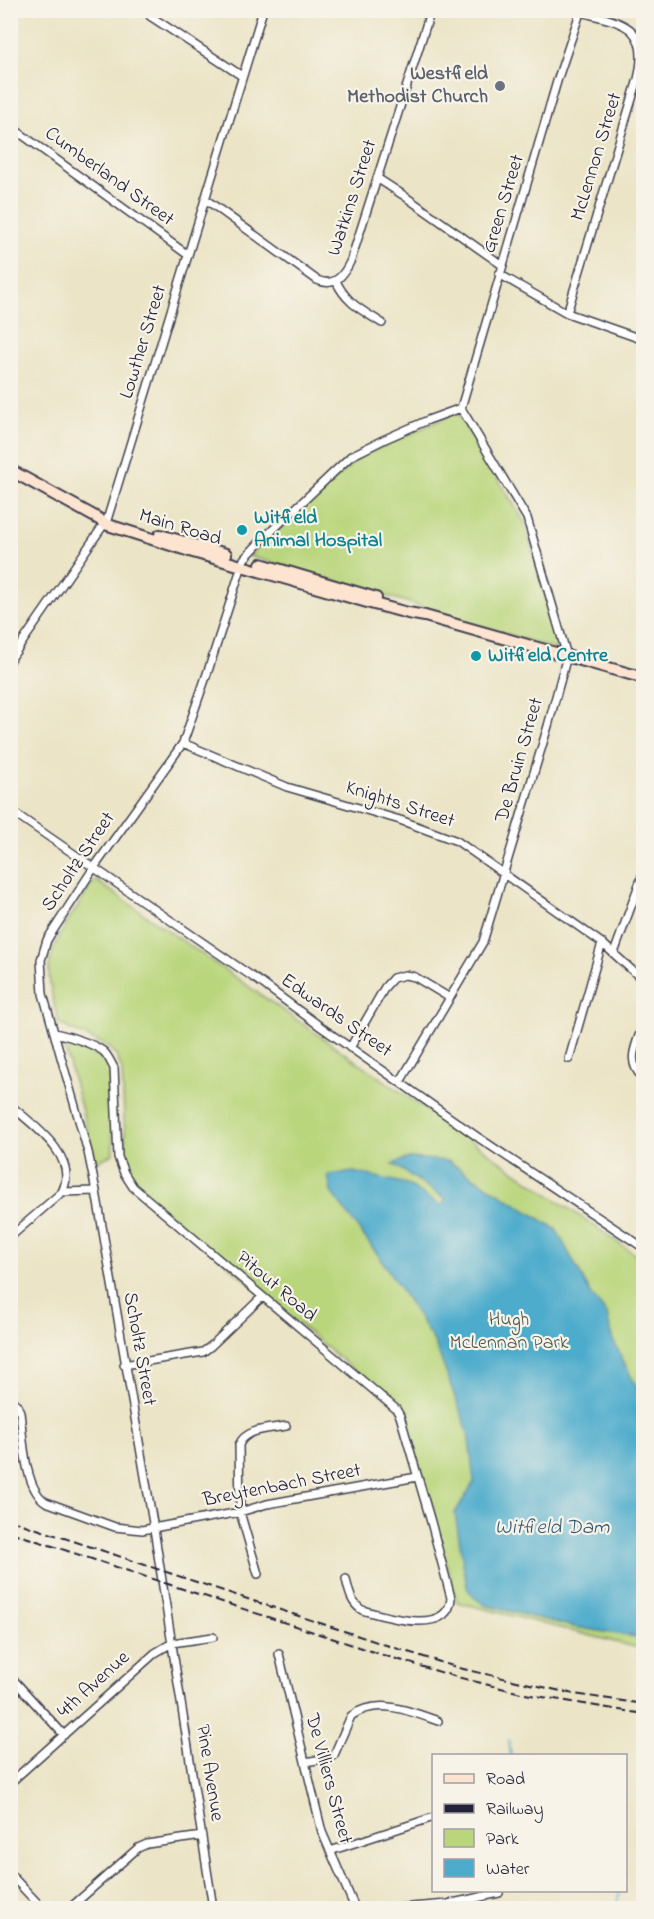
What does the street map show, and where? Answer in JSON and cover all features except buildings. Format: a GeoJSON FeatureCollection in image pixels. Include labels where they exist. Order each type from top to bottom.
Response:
{"type":"FeatureCollection","features":[{"type":"Feature","properties":{"kind":"street","name":"Lowther Street"},"geometry":{"type":"LineString","coordinates":[[10,660],[104,521],[263,10]]}},
{"type":"Feature","properties":{"kind":"street","name":"Watkins Street"},"geometry":{"type":"LineString","coordinates":[[332,282],[345,273],[351,260],[431,10]]}},
{"type":"Feature","properties":{"kind":"street","name":"Green Street"},"geometry":{"type":"LineString","coordinates":[[461,408],[578,11]]}},
{"type":"Feature","properties":{"kind":"street","name":"McLennon Street"},"geometry":{"type":"LineString","coordinates":[[567,313],[638,79],[642,54],[639,39],[630,28],[578,11]]}},
{"type":"Feature","properties":{"kind":"street"},"geometry":{"type":"LineString","coordinates":[[150,16],[242,76]]}},
{"type":"Feature","properties":{"kind":"street","name":"Cumberland Street"},"geometry":{"type":"LineString","coordinates":[[10,126],[188,255]]}},
{"type":"Feature","properties":{"kind":"street"},"geometry":{"type":"LineString","coordinates":[[377,178],[502,265]]}},
{"type":"Feature","properties":{"kind":"street"},"geometry":{"type":"LineString","coordinates":[[204,199],[310,275],[321,281],[332,282],[345,298],[382,323]]}},
{"type":"Feature","properties":{"kind":"street"},"geometry":{"type":"LineString","coordinates":[[500,274],[567,313],[644,340]]}},
{"type":"Feature","properties":{"kind":"street"},"geometry":{"type":"LineString","coordinates":[[461,408],[527,518],[567,656]]}},
{"type":"Feature","properties":{"kind":"street","name":"Scholtz Street"},"geometry":{"type":"LineString","coordinates":[[172,1643],[96,1191],[43,991],[42,955],[51,933],[93,868],[183,743],[243,562],[263,539],[351,456],[428,420],[461,408]]}},
{"type":"Feature","properties":{"kind":"street","name":"Main Road"},"geometry":{"type":"LineString","coordinates":[[10,470],[104,521],[410,608],[425,616],[644,678]]}},
{"type":"Feature","properties":{"kind":"street","name":"De Bruin Street"},"geometry":{"type":"LineString","coordinates":[[400,1082],[481,946],[567,656]]}},
{"type":"Feature","properties":{"kind":"street","name":"Knights Street"},"geometry":{"type":"LineString","coordinates":[[183,743],[287,787],[400,820],[466,846],[503,875],[602,943],[644,981]]}},
{"type":"Feature","properties":{"kind":"street","name":"Edwards Street"},"geometry":{"type":"LineString","coordinates":[[10,810],[263,984],[479,1138],[644,1248]]}},
{"type":"Feature","properties":{"kind":"street"},"geometry":{"type":"LineString","coordinates":[[614,953],[644,871]]}},
{"type":"Feature","properties":{"kind":"street"},"geometry":{"type":"LineString","coordinates":[[569,1059],[602,943]]}},
{"type":"Feature","properties":{"kind":"street"},"geometry":{"type":"LineString","coordinates":[[350,1048],[385,987],[393,978],[405,975],[415,977],[450,998]]}},
{"type":"Feature","properties":{"kind":"street"},"geometry":{"type":"LineString","coordinates":[[644,1022],[633,1060],[635,1071],[644,1079]]}},
{"type":"Feature","properties":{"kind":"street","name":"Pitout Road"},"geometry":{"type":"LineString","coordinates":[[55,1033],[99,1049],[114,1068],[118,1157],[133,1187],[396,1409],[400,1416],[431,1522],[451,1598],[451,1606],[441,1616],[420,1622],[406,1621],[362,1610],[351,1600],[346,1579]]}},
{"type":"Feature","properties":{"kind":"street"},"geometry":{"type":"LineString","coordinates":[[10,1105],[44,1135],[61,1156],[66,1176],[62,1192],[10,1237]]}},
{"type":"Feature","properties":{"kind":"street"},"geometry":{"type":"LineString","coordinates":[[62,1192],[96,1191]]}},
{"type":"Feature","properties":{"kind":"street"},"geometry":{"type":"LineString","coordinates":[[124,1365],[203,1352],[262,1297]]}},
{"type":"Feature","properties":{"kind":"street","name":"Breytenbach Street"},"geometry":{"type":"LineString","coordinates":[[10,1399],[20,1412],[30,1482],[37,1496],[46,1502],[115,1527],[154,1528],[240,1512],[267,1504],[417,1478]]}},
{"type":"Feature","properties":{"kind":"street"},"geometry":{"type":"LineString","coordinates":[[258,1574],[240,1512],[238,1456],[242,1438],[251,1433],[286,1426]]}},
{"type":"Feature","properties":{"kind":"street","name":"4th Avenue"},"geometry":{"type":"LineString","coordinates":[[10,1784],[155,1653],[172,1643],[213,1637]]}},
{"type":"Feature","properties":{"kind":"street","name":"Pine Avenue"},"geometry":{"type":"LineString","coordinates":[[172,1643],[213,1908]]}},
{"type":"Feature","properties":{"kind":"street","name":"De Villiers Street"},"geometry":{"type":"LineString","coordinates":[[279,1654],[320,1823],[355,1908]]}},
{"type":"Feature","properties":{"kind":"street"},"geometry":{"type":"LineString","coordinates":[[10,1676],[63,1736]]}},
{"type":"Feature","properties":{"kind":"street"},"geometry":{"type":"LineString","coordinates":[[305,1762],[334,1755],[351,1716],[356,1712],[391,1706],[438,1721]]}},
{"type":"Feature","properties":{"kind":"street"},"geometry":{"type":"LineString","coordinates":[[330,1851],[432,1818]]}},
{"type":"Feature","properties":{"kind":"street"},"geometry":{"type":"LineString","coordinates":[[70,1908],[138,1848],[147,1844],[202,1836]]}},
{"type":"Feature","properties":{"kind":"street"},"geometry":{"type":"LineString","coordinates":[[10,1874],[42,1908]]}},
{"type":"Feature","properties":{"kind":"street"},"geometry":{"type":"LineString","coordinates":[[399,1908],[448,1904],[499,1893]]}},
{"type":"Feature","properties":{"kind":"green space"},"geometry":{"type":"Polygon","coordinates":[[[457,412],[525,523],[560,651],[407,602],[249,556],[360,457],[457,412]]]}},
{"type":"Feature","properties":{"kind":"green space","name":"Hugh McLennan Park"},"geometry":{"type":"Polygon","coordinates":[[[95,880],[643,1260],[643,1649],[457,1602],[420,1470],[400,1409],[138,1189],[126,1160],[122,1070],[117,1057],[109,1047],[59,1024],[50,982],[51,957],[60,934],[95,880]]]}},
{"type":"Feature","properties":{"kind":"green space"},"geometry":{"type":"Polygon","coordinates":[[[62,1038],[104,1060],[111,1072],[113,1154],[96,1162],[62,1038]]]}},
{"type":"Feature","properties":{"kind":"water","name":"Witfield Dam"},"geometry":{"type":"Polygon","coordinates":[[[409,1158],[448,1161],[556,1229],[593,1297],[607,1314],[612,1338],[643,1400],[643,1638],[574,1627],[485,1605],[467,1588],[455,1513],[474,1482],[468,1432],[435,1343],[381,1259],[331,1192],[328,1175],[354,1172],[407,1184],[441,1206],[446,1199],[393,1164],[409,1158]]]}},
{"type":"Feature","properties":{"kind":"waterway"},"geometry":{"type":"LineString","coordinates":[[509,1740],[511,1754]]}},
{"type":"Feature","properties":{"kind":"waterway"},"geometry":{"type":"LineString","coordinates":[[616,1908],[620,1892]]}},
{"type":"Feature","properties":{"kind":"railway"},"geometry":{"type":"LineString","coordinates":[[10,1520],[459,1668],[574,1694],[644,1704]]}},
{"type":"Feature","properties":{"kind":"railway"},"geometry":{"type":"LineString","coordinates":[[10,1532],[383,1655],[457,1677],[525,1694],[644,1714]]}},
{"type":"Feature","properties":{"kind":"place","name":"Westfield Methodist Church"},"geometry":{"type":"Point","coordinates":[500,86]}},
{"type":"Feature","properties":{"kind":"place","name":"Witfield Animal Hospital"},"geometry":{"type":"Point","coordinates":[242,530]}},
{"type":"Feature","properties":{"kind":"place","name":"Witfield Centre"},"geometry":{"type":"Point","coordinates":[476,656]}}]}
